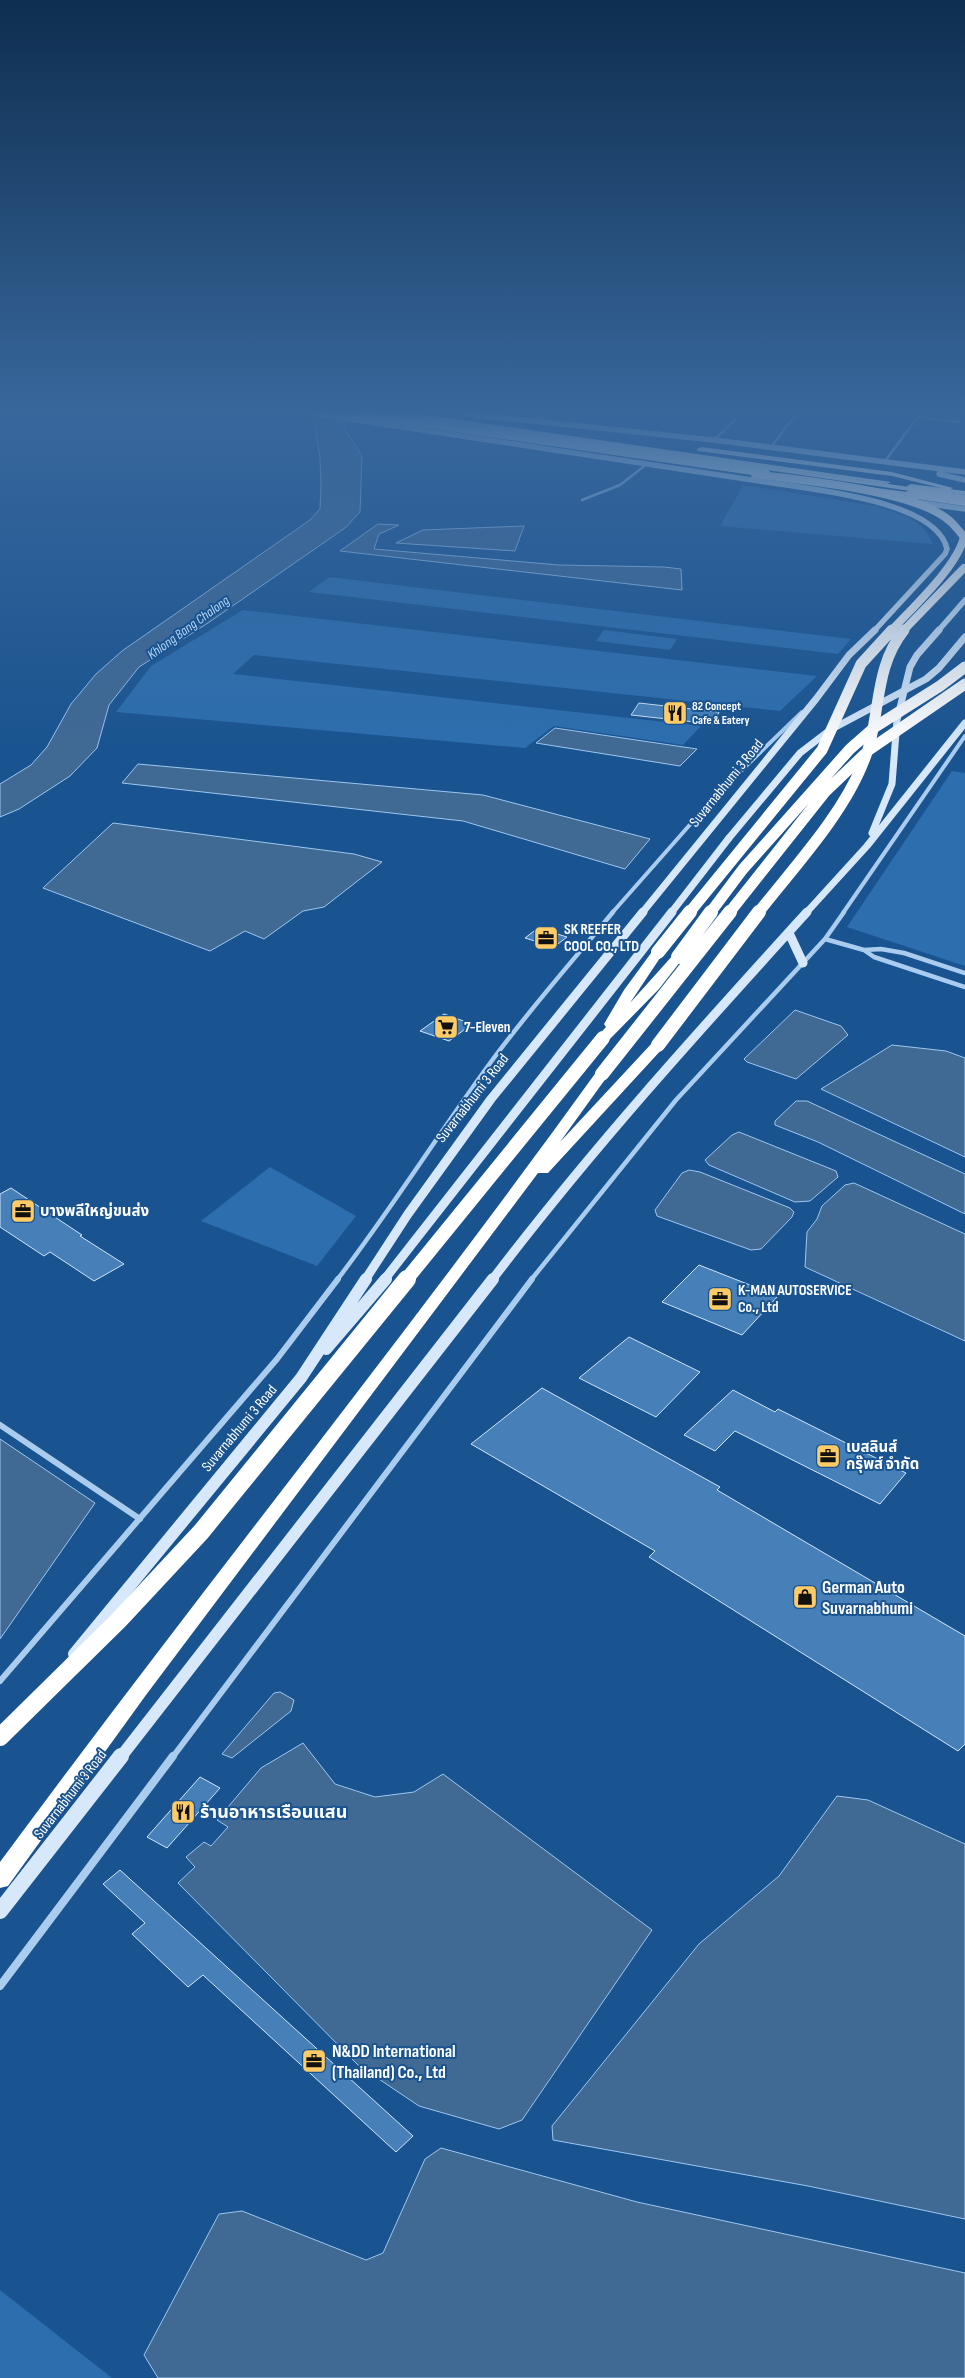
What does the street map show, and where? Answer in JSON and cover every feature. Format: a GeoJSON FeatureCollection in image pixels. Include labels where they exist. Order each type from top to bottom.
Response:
{"type":"FeatureCollection","features":[{"type":"Feature","properties":{"kind":"highway"},"geometry":{"type":"LineString","coordinates":[[603,1038],[631,990],[658,952],[822,750],[831,736],[860,664],[951,564],[962,546],[964,537],[956,525]]}},
{"type":"Feature","properties":{"kind":"highway"},"geometry":{"type":"LineString","coordinates":[[504,1211],[658,1044],[841,805],[859,772],[869,746],[874,706],[882,671],[888,655],[906,630],[965,566]]}},
{"type":"Feature","properties":{"kind":"highway"},"geometry":{"type":"LineString","coordinates":[[0,1737],[119,1620],[201,1532],[603,1038],[654,986],[743,869],[850,749],[875,726],[940,686],[965,667]]}},
{"type":"Feature","properties":{"kind":"highway"},"geometry":{"type":"LineString","coordinates":[[0,1879],[138,1689],[504,1211],[602,1074],[825,792],[869,750],[965,684]]}},
{"type":"Feature","properties":{"kind":"main road"},"geometry":{"type":"LineString","coordinates":[[928,525],[939,531],[951,546],[965,538]]}},
{"type":"Feature","properties":{"kind":"main road","name":"Suvarnabhumi 3 Road"},"geometry":{"type":"LineString","coordinates":[[0,1743],[301,1378],[408,1214],[473,1123],[816,699],[849,655],[867,639],[951,546]]}},
{"type":"Feature","properties":{"kind":"main road"},"geometry":{"type":"LineString","coordinates":[[867,846],[892,784],[897,720],[910,668],[917,655],[963,602]]}},
{"type":"Feature","properties":{"kind":"main road"},"geometry":{"type":"LineString","coordinates":[[301,1378],[400,1262],[729,838],[800,753],[830,730],[926,679],[940,668],[965,637]]}},
{"type":"Feature","properties":{"kind":"main road","name":"Suvarnabhumi 3 Road"},"geometry":{"type":"LineString","coordinates":[[0,1911],[549,1205],[645,1091],[867,846],[965,723]]}},
{"type":"Feature","properties":{"kind":"main road"},"geometry":{"type":"LineString","coordinates":[[789,933],[803,964]]}},
{"type":"Feature","properties":{"kind":"street"},"geometry":{"type":"LineString","coordinates":[[0,1681],[277,1359],[373,1233],[488,1066],[632,889],[717,794],[816,699]]}},
{"type":"Feature","properties":{"kind":"street"},"geometry":{"type":"LineString","coordinates":[[0,1986],[511,1306],[589,1207],[676,1100],[825,939],[965,736]]}},
{"type":"Feature","properties":{"kind":"street"},"geometry":{"type":"LineString","coordinates":[[825,939],[864,950],[881,949],[904,953],[965,973]]}},
{"type":"Feature","properties":{"kind":"street"},"geometry":{"type":"LineString","coordinates":[[864,950],[874,957],[965,987]]}},
{"type":"Feature","properties":{"kind":"street"},"geometry":{"type":"LineString","coordinates":[[0,1425],[140,1519]]}},
{"type":"Feature","properties":{"kind":"shaded area"},"geometry":{"type":"Polygon","coordinates":[[[920,525],[926,531],[933,544],[720,526],[920,525]]]}},
{"type":"Feature","properties":{"kind":"shaded area"},"geometry":{"type":"Polygon","coordinates":[[[329,577],[851,639],[838,654],[309,592],[329,577]]]}},
{"type":"Feature","properties":{"kind":"shaded area"},"geometry":{"type":"Polygon","coordinates":[[[243,610],[817,676],[780,711],[254,655],[233,674],[701,726],[683,745],[554,726],[525,748],[116,712],[151,666],[243,610]]]}},
{"type":"Feature","properties":{"kind":"shaded area"},"geometry":{"type":"Polygon","coordinates":[[[604,630],[677,639],[670,650],[596,641],[604,630]]]}},
{"type":"Feature","properties":{"kind":"shaded area"},"geometry":{"type":"Polygon","coordinates":[[[952,771],[965,773],[965,966],[847,927],[952,771]]]}},
{"type":"Feature","properties":{"kind":"shaded area"},"geometry":{"type":"Polygon","coordinates":[[[270,1167],[356,1216],[317,1266],[201,1221],[270,1167]]]}},
{"type":"Feature","properties":{"kind":"shaded area"},"geometry":{"type":"Polygon","coordinates":[[[0,2290],[112,2378],[0,2378],[0,2290]]]}},
{"type":"Feature","properties":{"kind":"water","name":"Khlong Bang Chalong"},"geometry":{"type":"Polygon","coordinates":[[[303,525],[348,525],[208,623],[139,667],[109,705],[97,748],[70,776],[19,809],[0,817],[0,784],[31,765],[47,747],[71,704],[96,674],[122,651],[303,525]]]}},
{"type":"Feature","properties":{"kind":"water"},"geometry":{"type":"Polygon","coordinates":[[[377,525],[399,525],[379,534],[374,549],[559,565],[681,569],[682,590],[340,551],[377,525]]]}},
{"type":"Feature","properties":{"kind":"water"},"geometry":{"type":"Polygon","coordinates":[[[524,526],[515,551],[396,543],[423,530],[524,526]]]}},
{"type":"Feature","properties":{"kind":"water"},"geometry":{"type":"Polygon","coordinates":[[[555,728],[697,749],[680,766],[536,743],[555,728]]]}},
{"type":"Feature","properties":{"kind":"water"},"geometry":{"type":"Polygon","coordinates":[[[138,764],[483,795],[650,839],[625,869],[463,821],[122,783],[138,764]]]}},
{"type":"Feature","properties":{"kind":"water"},"geometry":{"type":"Polygon","coordinates":[[[113,823],[354,854],[382,862],[324,907],[303,911],[264,939],[245,931],[210,951],[43,888],[113,823]]]}},
{"type":"Feature","properties":{"kind":"water"},"geometry":{"type":"Polygon","coordinates":[[[795,1010],[841,1026],[848,1035],[796,1079],[747,1062],[744,1059],[795,1010]]]}},
{"type":"Feature","properties":{"kind":"water"},"geometry":{"type":"Polygon","coordinates":[[[892,1045],[946,1051],[965,1058],[965,1157],[821,1089],[892,1045]]]}},
{"type":"Feature","properties":{"kind":"water"},"geometry":{"type":"Polygon","coordinates":[[[796,1101],[807,1101],[965,1174],[965,1214],[818,1142],[775,1125],[775,1121],[796,1101]]]}},
{"type":"Feature","properties":{"kind":"water"},"geometry":{"type":"Polygon","coordinates":[[[739,1132],[836,1171],[838,1177],[810,1201],[795,1202],[709,1165],[705,1160],[732,1135],[739,1132]]]}},
{"type":"Feature","properties":{"kind":"water"},"geometry":{"type":"Polygon","coordinates":[[[689,1170],[700,1172],[790,1208],[794,1212],[792,1217],[761,1249],[751,1250],[657,1216],[655,1210],[682,1173],[689,1170]]]}},
{"type":"Feature","properties":{"kind":"water"},"geometry":{"type":"Polygon","coordinates":[[[854,1183],[965,1234],[965,1341],[805,1267],[807,1232],[817,1219],[822,1206],[845,1185],[854,1183]]]}},
{"type":"Feature","properties":{"kind":"water"},"geometry":{"type":"Polygon","coordinates":[[[0,1439],[95,1503],[0,1639],[0,1439]]]}},
{"type":"Feature","properties":{"kind":"water"},"geometry":{"type":"Polygon","coordinates":[[[280,1692],[294,1700],[291,1711],[232,1758],[222,1754],[274,1693],[280,1692]]]}},
{"type":"Feature","properties":{"kind":"water"},"geometry":{"type":"Polygon","coordinates":[[[303,1743],[335,1784],[375,1797],[414,1792],[443,1774],[652,1930],[522,2120],[499,2129],[419,2106],[358,2065],[178,1883],[195,1867],[186,1857],[204,1842],[211,1846],[228,1827],[217,1820],[261,1768],[303,1743]]]}},
{"type":"Feature","properties":{"kind":"water"},"geometry":{"type":"Polygon","coordinates":[[[837,1796],[868,1800],[965,1844],[965,2219],[808,2186],[553,2140],[552,2126],[699,1944],[779,1876],[837,1796]]]}},
{"type":"Feature","properties":{"kind":"water"},"geometry":{"type":"Polygon","coordinates":[[[441,2148],[637,2202],[965,2273],[965,2378],[158,2378],[144,2355],[219,2214],[242,2211],[366,2260],[383,2253],[425,2159],[441,2148]]]}},
{"type":"Feature","properties":{"kind":"building","name":"82 Concept Cafe & Eatery"},"geometry":{"type":"Polygon","coordinates":[[[639,703],[719,712],[713,724],[631,715],[639,703]]]}},
{"type":"Feature","properties":{"kind":"building","name":"SK REEFER COOL CO., LTD"},"geometry":{"type":"Polygon","coordinates":[[[538,928],[567,937],[554,947],[525,938],[538,928]]]}},
{"type":"Feature","properties":{"kind":"building","name":"7-Eleven"},"geometry":{"type":"Polygon","coordinates":[[[444,1014],[472,1024],[449,1041],[420,1031],[444,1014]]]}},
{"type":"Feature","properties":{"kind":"building","name":"บางพลีใหญ่ขนส่ง"},"geometry":{"type":"Polygon","coordinates":[[[11,1188],[124,1264],[94,1281],[50,1252],[44,1256],[0,1227],[0,1194],[11,1188]]]}},
{"type":"Feature","properties":{"kind":"building","name":"K-MAN AUTOSERVICE Co., Ltd"},"geometry":{"type":"Polygon","coordinates":[[[699,1265],[778,1296],[742,1335],[662,1302],[699,1265]]]}},
{"type":"Feature","properties":{"kind":"building"},"geometry":{"type":"Polygon","coordinates":[[[629,1337],[700,1372],[656,1417],[579,1378],[629,1337]]]}},
{"type":"Feature","properties":{"kind":"building","name":"German Auto Suvarnabhumi"},"geometry":{"type":"Polygon","coordinates":[[[542,1388],[720,1487],[717,1490],[965,1636],[965,1744],[958,1751],[649,1557],[655,1551],[471,1444],[542,1388]]]}},
{"type":"Feature","properties":{"kind":"building","name":"เบสลินส์ กรุ๊พส์ จำกัด"},"geometry":{"type":"Polygon","coordinates":[[[733,1390],[775,1412],[778,1409],[906,1473],[880,1504],[735,1431],[715,1451],[684,1435],[733,1390]]]}},
{"type":"Feature","properties":{"kind":"building","name":"ร้านอาหารเรือนแสน"},"geometry":{"type":"Polygon","coordinates":[[[200,1777],[220,1788],[167,1848],[147,1837],[200,1777]]]}},
{"type":"Feature","properties":{"kind":"building","name":"N&DD International (Thailand) Co., Ltd"},"geometry":{"type":"Polygon","coordinates":[[[120,1870],[413,2136],[396,2152],[203,1975],[188,1987],[132,1934],[145,1923],[103,1884],[120,1870]]]}},
{"type":"Feature","properties":{"kind":"place","name":"82 Concept Cafe & Eatery"},"geometry":{"type":"Point","coordinates":[675,713]}},
{"type":"Feature","properties":{"kind":"place","name":"SK REEFER COOL CO., LTD"},"geometry":{"type":"Point","coordinates":[546,938]}},
{"type":"Feature","properties":{"kind":"place","name":"7-Eleven"},"geometry":{"type":"Point","coordinates":[446,1027]}},
{"type":"Feature","properties":{"kind":"place","name":"บางพลีใหญ่ขนส่ง"},"geometry":{"type":"Point","coordinates":[23,1211]}},
{"type":"Feature","properties":{"kind":"place","name":"K-MAN AUTOSERVICE Co., Ltd"},"geometry":{"type":"Point","coordinates":[720,1299]}},
{"type":"Feature","properties":{"kind":"place","name":"เบสลินส์ กรุ๊พส์ จำกัด"},"geometry":{"type":"Point","coordinates":[828,1456]}},
{"type":"Feature","properties":{"kind":"place","name":"German Auto Suvarnabhumi"},"geometry":{"type":"Point","coordinates":[805,1597]}},
{"type":"Feature","properties":{"kind":"place","name":"ร้านอาหารเรือนแสน"},"geometry":{"type":"Point","coordinates":[183,1812]}},
{"type":"Feature","properties":{"kind":"place","name":"N&DD International (Thailand) Co., Ltd"},"geometry":{"type":"Point","coordinates":[314,2061]}}]}
